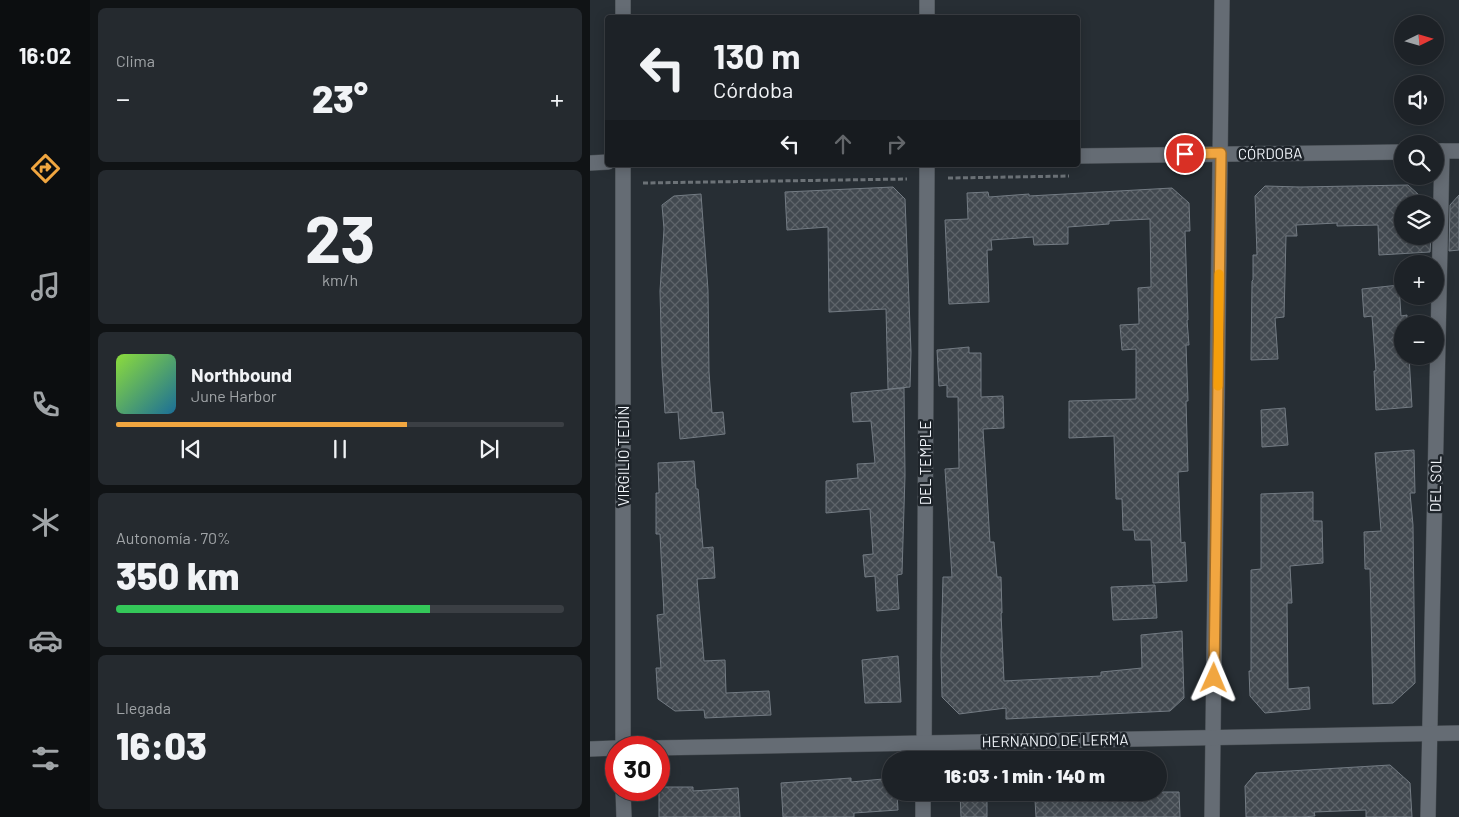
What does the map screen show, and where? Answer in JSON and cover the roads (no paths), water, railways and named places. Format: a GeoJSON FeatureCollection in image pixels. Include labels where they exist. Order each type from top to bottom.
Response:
{"type":"FeatureCollection","features":[{"type":"Feature","properties":{"kind":"street"},"geometry":{"type":"LineString","coordinates":[[623,0],[623,15]]}},
{"type":"Feature","properties":{"kind":"street"},"geometry":{"type":"LineString","coordinates":[[927,15],[928,0]]}},
{"type":"Feature","properties":{"kind":"street"},"geometry":{"type":"LineString","coordinates":[[1212,817],[1222,0]]}},
{"type":"Feature","properties":{"kind":"street"},"geometry":{"type":"LineString","coordinates":[[1444,151],[1459,151]]}},
{"type":"Feature","properties":{"kind":"street","name":"CÓRDOBA"},"geometry":{"type":"LineString","coordinates":[[1080,156],[1394,152]]}},
{"type":"Feature","properties":{"kind":"street"},"geometry":{"type":"LineString","coordinates":[[590,162],[605,162]]}},
{"type":"Feature","properties":{"kind":"street","name":"VIRGILIO TEDÍN"},"geometry":{"type":"LineString","coordinates":[[623,167],[623,736]]}},
{"type":"Feature","properties":{"kind":"street","name":"DEL TEMPLE"},"geometry":{"type":"LineString","coordinates":[[924,751],[927,172]]}},
{"type":"Feature","properties":{"kind":"street","name":"DEL SOL"},"geometry":{"type":"LineString","coordinates":[[1428,817],[1438,185]]}},
{"type":"Feature","properties":{"kind":"street","name":"HERNANDO DE LERMA"},"geometry":{"type":"LineString","coordinates":[[670,748],[1459,732]]}},
{"type":"Feature","properties":{"kind":"street"},"geometry":{"type":"LineString","coordinates":[[590,749],[605,748]]}},
{"type":"Feature","properties":{"kind":"street"},"geometry":{"type":"LineString","coordinates":[[623,801],[624,817]]}},
{"type":"Feature","properties":{"kind":"street"},"geometry":{"type":"LineString","coordinates":[[923,801],[923,817]]}}]}
